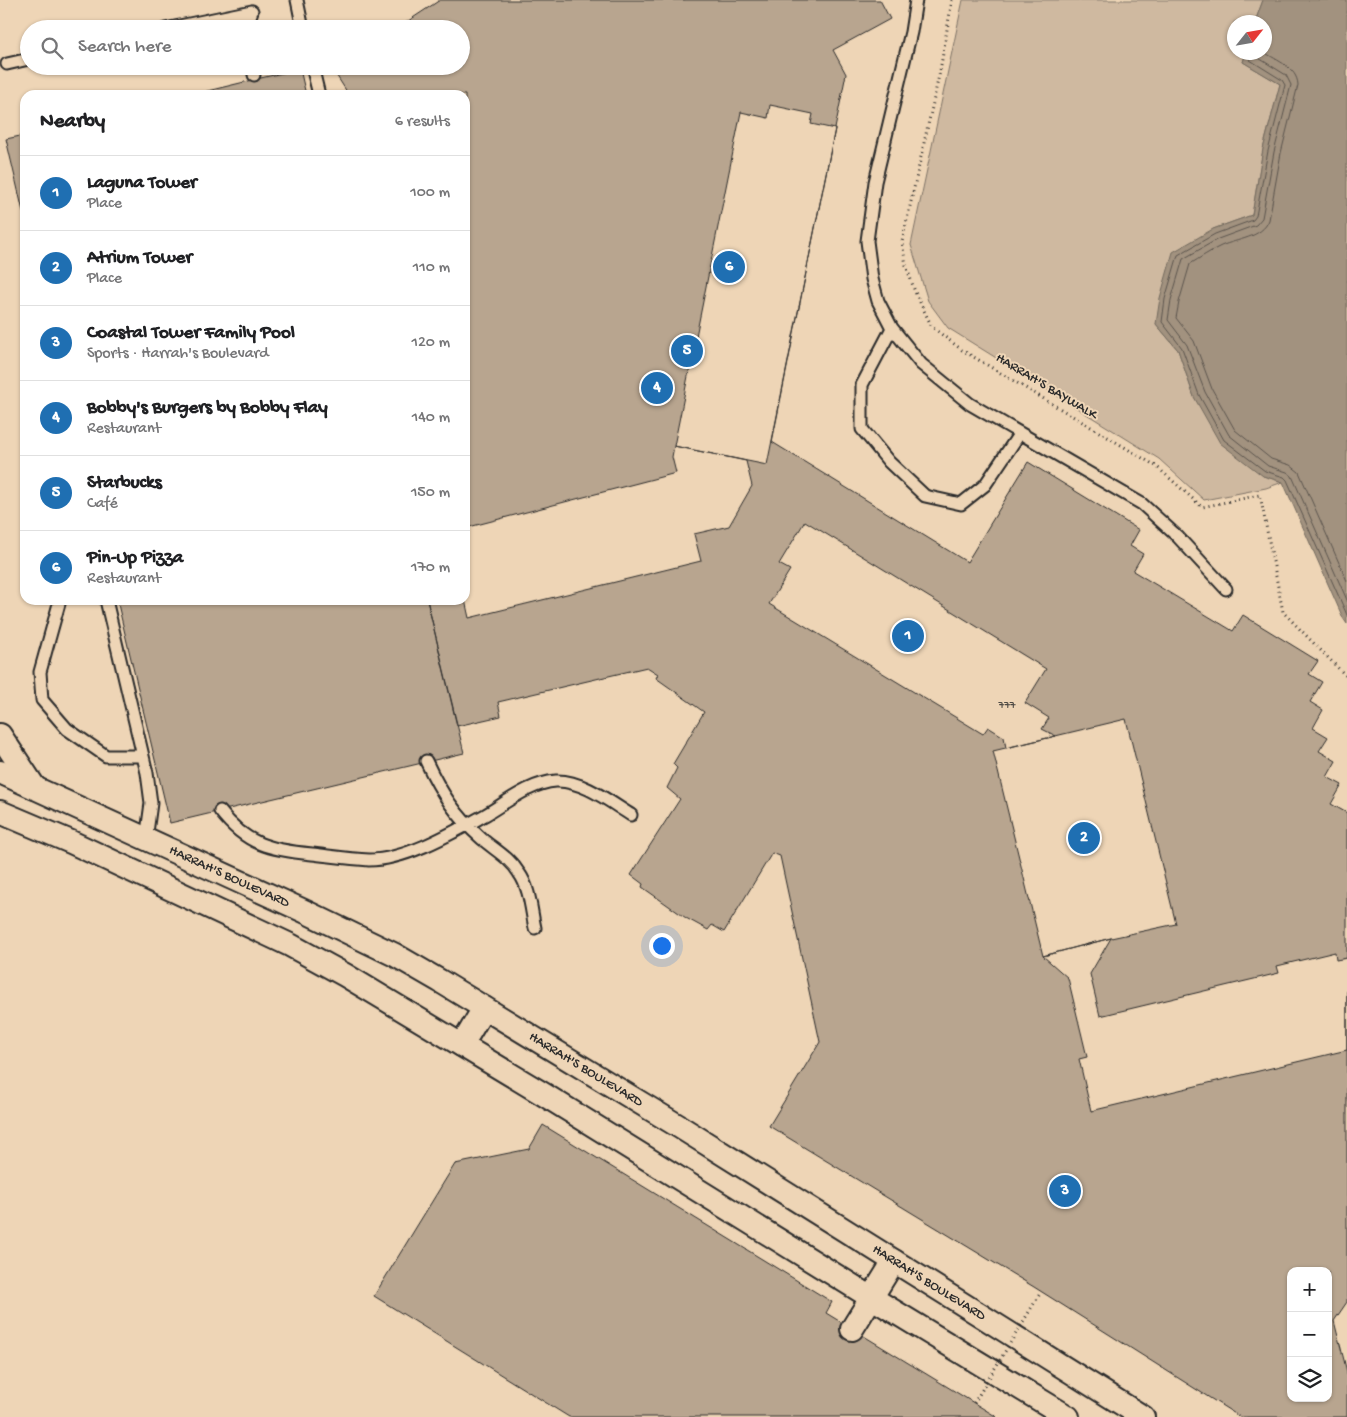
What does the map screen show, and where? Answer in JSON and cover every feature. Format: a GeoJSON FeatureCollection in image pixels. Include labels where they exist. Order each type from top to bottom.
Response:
{"type":"FeatureCollection","features":[{"type":"Feature","properties":{"kind":"street"},"geometry":{"type":"LineString","coordinates":[[0,735],[35,789]]}},
{"type":"Feature","properties":{"kind":"street","name":"HARRAH'S BOULEVARD"},"geometry":{"type":"LineString","coordinates":[[0,772],[352,934],[402,960],[671,1122],[1144,1417]]}},
{"type":"Feature","properties":{"kind":"street"},"geometry":{"type":"LineString","coordinates":[[0,812],[71,842],[290,945],[462,1045],[1068,1417]]}},
{"type":"Feature","properties":{"kind":"street"},"geometry":{"type":"LineString","coordinates":[[462,1045],[484,1008]]}},
{"type":"Feature","properties":{"kind":"street"},"geometry":{"type":"LineString","coordinates":[[852,1329],[894,1262]]}},
{"type":"Feature","properties":{"kind":"lane"},"geometry":{"type":"LineString","coordinates":[[296,0],[301,20]]}},
{"type":"Feature","properties":{"kind":"lane"},"geometry":{"type":"LineString","coordinates":[[916,0],[911,32],[875,182],[867,241],[872,279],[878,301],[892,328],[922,364],[970,404],[1142,504],[1178,537],[1226,589]]}},
{"type":"Feature","properties":{"kind":"lane"},"geometry":{"type":"LineString","coordinates":[[206,20],[252,10],[249,20]]}},
{"type":"Feature","properties":{"kind":"lane"},"geometry":{"type":"LineString","coordinates":[[6,64],[20,61]]}},
{"type":"Feature","properties":{"kind":"lane"},"geometry":{"type":"LineString","coordinates":[[314,75],[319,90]]}},
{"type":"Feature","properties":{"kind":"lane"},"geometry":{"type":"LineString","coordinates":[[892,328],[862,385],[862,429],[889,462],[925,496],[961,504],[985,485],[1020,433]]}},
{"type":"Feature","properties":{"kind":"lane"},"geometry":{"type":"LineString","coordinates":[[59,605],[40,672],[42,700],[67,729],[106,756],[143,756]]}},
{"type":"Feature","properties":{"kind":"lane"},"geometry":{"type":"LineString","coordinates":[[107,605],[143,756],[151,803],[146,840]]}},
{"type":"Feature","properties":{"kind":"lane"},"geometry":{"type":"LineString","coordinates":[[426,761],[454,811],[483,840],[511,862],[520,874],[526,887],[535,928]]}},
{"type":"Feature","properties":{"kind":"lane"},"geometry":{"type":"LineString","coordinates":[[220,810],[230,824],[240,833],[265,847],[298,853],[369,860],[404,854],[467,824],[544,783],[557,781],[579,784],[631,815]]}},
{"type":"Feature","properties":{"kind":"path","name":"HARRAH'S BAYWALK"},"geometry":{"type":"LineString","coordinates":[[952,0],[940,71],[902,242],[906,265],[915,292],[932,327],[962,350],[1156,466],[1202,507],[1260,495],[1284,612],[1347,677]]}},
{"type":"Feature","properties":{"kind":"path"},"geometry":{"type":"LineString","coordinates":[[974,1403],[1041,1292]]}},
{"type":"Feature","properties":{"kind":"shaded area"},"geometry":{"type":"Polygon","coordinates":[[[963,0],[1263,0],[1258,15],[1227,15],[1227,60],[1244,60],[1243,62],[1280,84],[1263,149],[1252,215],[1213,229],[1156,324],[1178,350],[1194,397],[1263,476],[1283,482],[1266,488],[1204,500],[1159,459],[948,328],[928,301],[911,245],[963,0]]]}},
{"type":"Feature","properties":{"kind":"water"},"geometry":{"type":"Polygon","coordinates":[[[1263,0],[1347,0],[1347,624],[1283,482],[1263,476],[1220,443],[1194,397],[1178,350],[1156,324],[1160,298],[1173,252],[1213,229],[1252,215],[1263,149],[1280,84],[1243,62],[1244,60],[1272,60],[1272,15],[1258,15],[1263,0]]]}},
{"type":"Feature","properties":{"kind":"building"},"geometry":{"type":"Polygon","coordinates":[[[440,0],[880,0],[890,19],[833,50],[846,74],[772,442],[967,562],[1028,462],[1139,530],[1130,546],[1143,554],[1133,571],[1233,631],[1243,615],[1318,661],[1309,674],[1322,682],[1310,702],[1323,710],[1313,728],[1328,737],[1319,751],[1336,761],[1327,777],[1342,785],[1331,804],[1347,813],[1347,1302],[1334,1321],[1347,1372],[1347,1417],[1240,1417],[1034,1287],[769,1126],[820,1042],[780,856],[772,853],[724,932],[712,925],[708,930],[686,918],[642,887],[643,884],[631,875],[680,799],[667,788],[677,768],[673,764],[704,712],[656,678],[658,674],[647,667],[498,702],[501,716],[457,726],[428,605],[470,605],[470,90],[346,90],[336,75],[470,75],[470,20],[410,20],[440,0]]]}},
{"type":"Feature","properties":{"kind":"building"},"geometry":{"type":"Polygon","coordinates":[[[274,75],[301,75],[305,90],[212,90],[274,75]]]}},
{"type":"Feature","properties":{"kind":"building"},"geometry":{"type":"Polygon","coordinates":[[[770,105],[813,114],[811,124],[835,129],[767,465],[674,446],[741,112],[768,118],[770,105]]]}},
{"type":"Feature","properties":{"kind":"building"},"geometry":{"type":"Polygon","coordinates":[[[20,136],[20,199],[6,139],[20,136]]]}},
{"type":"Feature","properties":{"kind":"building"},"geometry":{"type":"Polygon","coordinates":[[[674,446],[746,461],[752,486],[729,526],[694,534],[701,561],[469,618],[466,605],[470,605],[470,527],[676,473],[672,457],[674,446]]]}},
{"type":"Feature","properties":{"kind":"building"},"geometry":{"type":"Polygon","coordinates":[[[805,521],[1046,669],[1025,703],[1049,718],[1042,729],[1056,736],[1006,748],[1004,737],[988,727],[983,734],[769,604],[790,570],[779,564],[805,521]]]}},
{"type":"Feature","properties":{"kind":"building"},"geometry":{"type":"Polygon","coordinates":[[[118,605],[428,605],[464,753],[170,823],[118,605]]]}},
{"type":"Feature","properties":{"kind":"building"},"geometry":{"type":"Polygon","coordinates":[[[1126,719],[1176,924],[1111,938],[1043,956],[993,751],[1126,719]]]}},
{"type":"Feature","properties":{"kind":"building"},"geometry":{"type":"Polygon","coordinates":[[[1111,938],[1090,974],[1100,1016],[1279,973],[1277,966],[1335,952],[1336,960],[1347,958],[1347,1050],[1091,1111],[1079,1059],[1087,1057],[1068,978],[1043,956],[1111,938]]]}},
{"type":"Feature","properties":{"kind":"building"},"geometry":{"type":"Polygon","coordinates":[[[543,1125],[832,1302],[826,1313],[997,1417],[569,1417],[374,1296],[455,1164],[529,1149],[543,1125]]]}},
{"type":"Feature","properties":{"kind":"place","name":"Pin-Up Pizza"},"geometry":{"type":"Point","coordinates":[729,267]}},
{"type":"Feature","properties":{"kind":"place","name":"Starbucks"},"geometry":{"type":"Point","coordinates":[687,351]}},
{"type":"Feature","properties":{"kind":"place","name":"Bobby's Burgers by Bobby Flay"},"geometry":{"type":"Point","coordinates":[657,388]}},
{"type":"Feature","properties":{"kind":"place","name":"Laguna Tower"},"geometry":{"type":"Point","coordinates":[908,636]}},
{"type":"Feature","properties":{"kind":"place","name":"Atrium Tower"},"geometry":{"type":"Point","coordinates":[1084,838]}},
{"type":"Feature","properties":{"kind":"place","name":"Coastal Tower Family Pool"},"geometry":{"type":"Point","coordinates":[1065,1191]}}]}
